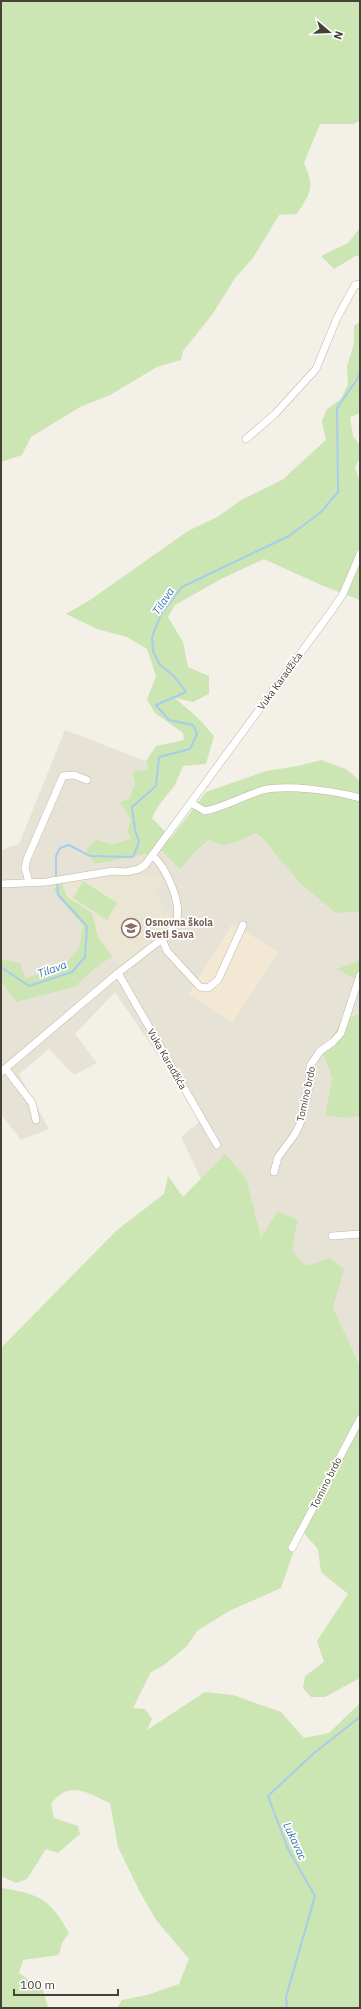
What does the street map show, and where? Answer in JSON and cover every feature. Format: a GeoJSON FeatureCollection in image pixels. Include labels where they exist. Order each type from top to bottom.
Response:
{"type":"FeatureCollection","features":[{"type":"Feature","properties":{"kind":"street"},"geometry":{"type":"LineString","coordinates":[[246,439],[275,414],[316,369],[352,290],[355,285],[360,284]]}},
{"type":"Feature","properties":{"kind":"street","name":"Vuka Karadžića"},"geometry":{"type":"LineString","coordinates":[[1,884],[46,882],[113,871],[126,872],[139,869],[145,865],[330,613],[343,594],[360,554]]}},
{"type":"Feature","properties":{"kind":"street"},"geometry":{"type":"LineString","coordinates":[[28,882],[25,868],[27,859],[63,776],[74,775],[87,780]]}},
{"type":"Feature","properties":{"kind":"street"},"geometry":{"type":"LineString","coordinates":[[191,803],[205,811],[217,809],[263,790],[274,789],[322,790],[360,798]]}},
{"type":"Feature","properties":{"kind":"street"},"geometry":{"type":"LineString","coordinates":[[36,1120],[32,1103],[4,1070],[118,973],[162,939],[177,922],[177,913],[171,882],[159,862],[153,856]]}},
{"type":"Feature","properties":{"kind":"street"},"geometry":{"type":"LineString","coordinates":[[162,939],[167,951],[200,987],[208,988],[218,980],[243,925]]}},
{"type":"Feature","properties":{"kind":"street","name":"Vuka Karadžića"},"geometry":{"type":"LineString","coordinates":[[118,973],[217,1145]]}},
{"type":"Feature","properties":{"kind":"street","name":"Tomino brdo"},"geometry":{"type":"LineString","coordinates":[[274,1172],[278,1157],[295,1134],[300,1124],[308,1093],[310,1066],[320,1051],[333,1042],[341,1033],[360,975]]}},
{"type":"Feature","properties":{"kind":"street"},"geometry":{"type":"LineString","coordinates":[[332,1236],[360,1234]]}},
{"type":"Feature","properties":{"kind":"street","name":"Tomino brdo"},"geometry":{"type":"LineString","coordinates":[[292,1548],[360,1419]]}},
{"type":"Feature","properties":{"kind":"shaded area"},"geometry":{"type":"Polygon","coordinates":[[[65,730],[146,761],[148,769],[132,772],[135,783],[129,799],[131,820],[127,831],[131,839],[86,850],[95,864],[162,851],[195,852],[210,840],[256,833],[336,913],[360,912],[360,960],[358,961],[360,1013],[341,1022],[322,1049],[332,1078],[325,1116],[349,1118],[360,1116],[360,1367],[333,1307],[329,1258],[306,1266],[292,1250],[298,1220],[278,1211],[261,1237],[255,1213],[225,1155],[201,1179],[181,1137],[202,1120],[115,992],[75,1034],[97,1063],[74,1075],[49,1049],[19,1074],[49,1129],[21,1140],[1,1114],[1,850],[19,844],[65,730]]]}},
{"type":"Feature","properties":{"kind":"shaded area","name":"Osnovna škola Sveti Sava"},"geometry":{"type":"Polygon","coordinates":[[[134,875],[163,877],[156,895],[173,918],[157,940],[122,969],[98,937],[92,913],[67,897],[62,883],[88,877],[134,875]]]}},
{"type":"Feature","properties":{"kind":"shaded area"},"geometry":{"type":"Polygon","coordinates":[[[232,924],[279,952],[232,1023],[189,994],[232,924]]]}},
{"type":"Feature","properties":{"kind":"green space"},"geometry":{"type":"Polygon","coordinates":[[[1,1],[360,1],[360,120],[354,124],[320,124],[304,163],[310,179],[310,190],[306,200],[297,214],[279,215],[253,258],[235,278],[212,315],[183,351],[181,360],[157,367],[110,395],[80,407],[31,437],[22,455],[1,462],[1,1]]]}},
{"type":"Feature","properties":{"kind":"green space"},"geometry":{"type":"Polygon","coordinates":[[[360,228],[360,258],[357,255],[334,269],[321,256],[348,243],[360,228]]]}},
{"type":"Feature","properties":{"kind":"green space"},"geometry":{"type":"Polygon","coordinates":[[[360,322],[360,413],[350,417],[353,436],[360,446],[360,458],[355,467],[360,483],[360,600],[321,585],[264,559],[221,579],[175,605],[168,617],[183,642],[188,667],[209,676],[209,694],[193,702],[175,698],[198,718],[214,736],[206,764],[183,766],[175,785],[159,805],[152,818],[171,838],[206,792],[266,771],[298,766],[321,760],[346,769],[360,781],[360,912],[336,913],[299,882],[263,839],[256,833],[236,842],[222,845],[209,840],[195,852],[180,869],[162,851],[95,864],[86,850],[96,840],[112,844],[131,839],[127,831],[131,820],[120,802],[129,799],[135,783],[132,772],[148,769],[146,761],[156,746],[184,740],[183,733],[155,713],[147,699],[156,676],[147,649],[127,637],[97,629],[66,614],[90,600],[188,531],[219,516],[241,500],[282,480],[326,440],[322,421],[327,409],[341,399],[348,384],[347,366],[354,344],[354,326],[360,322]]]}},
{"type":"Feature","properties":{"kind":"green space"},"geometry":{"type":"Polygon","coordinates":[[[83,881],[117,903],[107,920],[73,898],[83,881]]]}},
{"type":"Feature","properties":{"kind":"green space"},"geometry":{"type":"Polygon","coordinates":[[[62,883],[67,897],[92,913],[98,937],[112,956],[74,987],[16,1002],[1,981],[1,959],[20,963],[25,978],[60,969],[79,949],[83,926],[53,890],[62,883]]]}},
{"type":"Feature","properties":{"kind":"green space"},"geometry":{"type":"Polygon","coordinates":[[[360,960],[360,981],[337,969],[358,961],[360,960]]]}},
{"type":"Feature","properties":{"kind":"green space"},"geometry":{"type":"Polygon","coordinates":[[[360,1013],[360,1116],[349,1118],[325,1116],[332,1078],[322,1051],[341,1022],[360,1013]]]}},
{"type":"Feature","properties":{"kind":"green space"},"geometry":{"type":"Polygon","coordinates":[[[225,1154],[246,1178],[261,1237],[278,1211],[298,1220],[292,1250],[306,1266],[329,1258],[344,1269],[333,1307],[360,1367],[360,1678],[325,1697],[311,1697],[303,1688],[305,1676],[324,1662],[317,1641],[348,1594],[321,1572],[318,1549],[301,1530],[281,1588],[229,1611],[197,1631],[187,1646],[164,1665],[151,1672],[133,1708],[145,1709],[152,1719],[147,1730],[205,1692],[233,1695],[281,1712],[304,1738],[329,1733],[360,1703],[360,2008],[117,2008],[122,2000],[147,1995],[179,1984],[189,1959],[156,1920],[140,1892],[118,1847],[110,1803],[86,1792],[72,1790],[65,1792],[58,1796],[51,1804],[54,1818],[78,1826],[80,1834],[58,1853],[46,1849],[27,1879],[16,1883],[1,1876],[1,1348],[117,1230],[164,1194],[168,1176],[183,1197],[225,1154]]]}},
{"type":"Feature","properties":{"kind":"green space"},"geometry":{"type":"Polygon","coordinates":[[[1,1888],[25,1893],[42,1900],[56,1912],[69,1933],[62,1943],[59,1955],[23,1960],[19,1973],[43,1990],[48,2008],[1,2008],[1,1888]]]}},
{"type":"Feature","properties":{"kind":"waterway","name":"Tilava"},"geometry":{"type":"LineString","coordinates":[[56,878],[56,856],[60,848],[69,845],[90,856],[133,857],[139,842],[135,830],[132,807],[156,786],[159,757],[190,749],[197,734],[193,725],[169,720],[156,705],[186,692],[174,676],[160,665],[153,651],[152,637],[161,614],[182,587],[289,536],[321,512],[338,492],[337,408],[358,378],[360,370]]}},
{"type":"Feature","properties":{"kind":"waterway","name":"Tilava"},"geometry":{"type":"LineString","coordinates":[[1,967],[29,986],[72,972],[85,957],[87,926],[58,895],[57,882]]}},
{"type":"Feature","properties":{"kind":"waterway","name":"Lukavac"},"geometry":{"type":"LineString","coordinates":[[287,2008],[286,1997],[315,1896],[288,1849],[268,1796],[314,1753],[360,1717]]}},
{"type":"Feature","properties":{"kind":"place","name":"Osnovna škola Sveti Sava"},"geometry":{"type":"Point","coordinates":[131,928]}}]}
